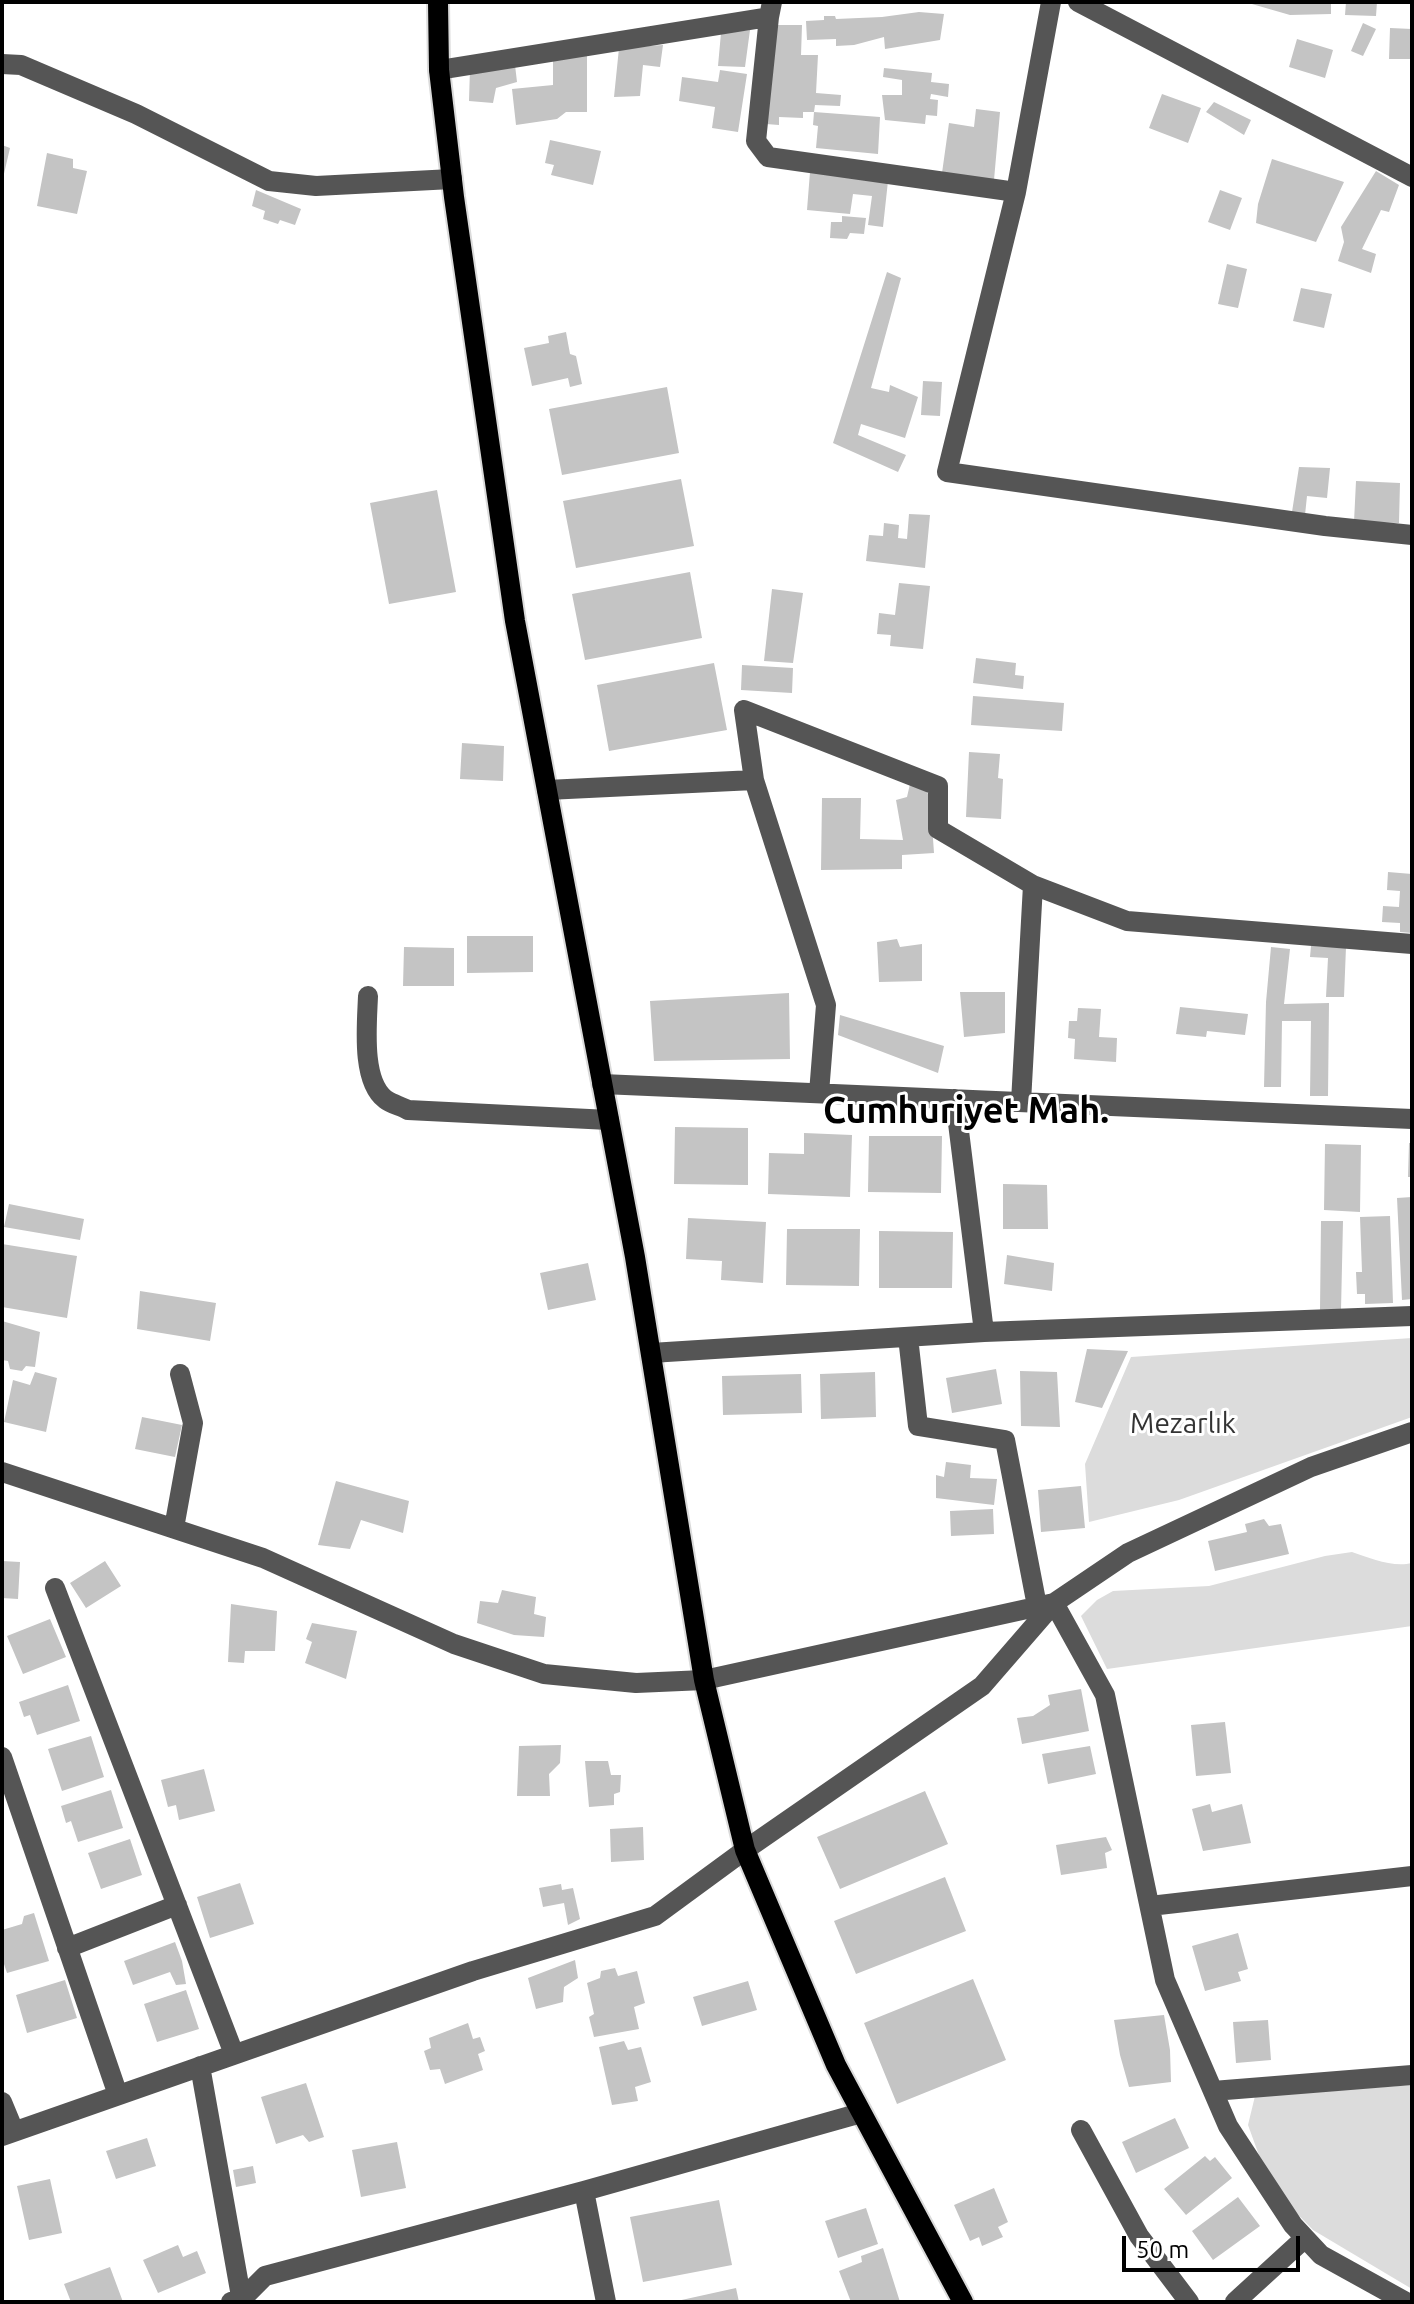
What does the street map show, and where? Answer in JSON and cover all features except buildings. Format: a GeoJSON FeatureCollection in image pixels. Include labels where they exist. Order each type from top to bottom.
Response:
{"type":"FeatureCollection","features":[{"type":"Feature","properties":{"kind":"main road"},"geometry":{"type":"LineString","coordinates":[[438,2],[439,70],[452,179],[515,621],[635,1257],[704,1680],[745,1850],[836,2065],[963,2302]]}},
{"type":"Feature","properties":{"kind":"street"},"geometry":{"type":"LineString","coordinates":[[1051,2],[1016,192],[947,472],[1325,526],[1412,535]]}},
{"type":"Feature","properties":{"kind":"street"},"geometry":{"type":"LineString","coordinates":[[1078,2],[1412,177]]}},
{"type":"Feature","properties":{"kind":"street"},"geometry":{"type":"LineString","coordinates":[[439,70],[770,10],[756,141],[768,157],[1016,192]]}},
{"type":"Feature","properties":{"kind":"street"},"geometry":{"type":"LineString","coordinates":[[2,64],[21,65],[136,114],[269,181],[316,186],[452,179]]}},
{"type":"Feature","properties":{"kind":"street"},"geometry":{"type":"LineString","coordinates":[[819,1093],[826,1005],[754,780],[744,710],[938,786],[938,829],[1033,885],[1127,921],[1412,944]]}},
{"type":"Feature","properties":{"kind":"street"},"geometry":{"type":"LineString","coordinates":[[547,790],[754,780]]}},
{"type":"Feature","properties":{"kind":"street"},"geometry":{"type":"LineString","coordinates":[[1021,1102],[1033,885]]}},
{"type":"Feature","properties":{"kind":"street"},"geometry":{"type":"LineString","coordinates":[[368,996],[367,1047],[371,1076],[384,1098],[408,1110],[609,1120]]}},
{"type":"Feature","properties":{"kind":"street"},"geometry":{"type":"LineString","coordinates":[[602,1084],[1412,1119]]}},
{"type":"Feature","properties":{"kind":"street"},"geometry":{"type":"LineString","coordinates":[[955,1099],[984,1332]]}},
{"type":"Feature","properties":{"kind":"street"},"geometry":{"type":"LineString","coordinates":[[651,1353],[984,1332],[1412,1316]]}},
{"type":"Feature","properties":{"kind":"street"},"geometry":{"type":"LineString","coordinates":[[908,1337],[918,1426],[1005,1440],[1045,1604],[1105,1695],[1165,1980],[1228,2126],[1293,2225],[1321,2255],[1406,2302]]}},
{"type":"Feature","properties":{"kind":"street"},"geometry":{"type":"LineString","coordinates":[[174,1528],[193,1423],[180,1374]]}},
{"type":"Feature","properties":{"kind":"street"},"geometry":{"type":"LineString","coordinates":[[2,1472],[263,1558],[454,1644],[544,1674],[636,1683],[704,1680],[1045,1604],[1128,1553],[1311,1467],[1412,1432]]}},
{"type":"Feature","properties":{"kind":"street"},"geometry":{"type":"LineString","coordinates":[[55,1588],[234,2054]]}},
{"type":"Feature","properties":{"kind":"street"},"geometry":{"type":"LineString","coordinates":[[2,2102],[8,2133],[473,1971],[655,1916],[982,1686],[1045,1604]]}},
{"type":"Feature","properties":{"kind":"street"},"geometry":{"type":"LineString","coordinates":[[2,1757],[118,2095]]}},
{"type":"Feature","properties":{"kind":"street"},"geometry":{"type":"LineString","coordinates":[[1150,1906],[1412,1876]]}},
{"type":"Feature","properties":{"kind":"street"},"geometry":{"type":"LineString","coordinates":[[67,1948],[177,1905]]}},
{"type":"Feature","properties":{"kind":"street"},"geometry":{"type":"LineString","coordinates":[[200,2066],[238,2301]]}},
{"type":"Feature","properties":{"kind":"street"},"geometry":{"type":"LineString","coordinates":[[1213,2091],[1412,2075]]}},
{"type":"Feature","properties":{"kind":"street"},"geometry":{"type":"LineString","coordinates":[[238,2301],[265,2276],[861,2113]]}},
{"type":"Feature","properties":{"kind":"street"},"geometry":{"type":"LineString","coordinates":[[1081,2130],[1139,2236],[1189,2302]]}},
{"type":"Feature","properties":{"kind":"street"},"geometry":{"type":"LineString","coordinates":[[584,2191],[606,2302]]}},
{"type":"Feature","properties":{"kind":"street"},"geometry":{"type":"LineString","coordinates":[[1235,2302],[1305,2238]]}},
{"type":"Feature","properties":{"kind":"green space","name":"Mezarlık"},"geometry":{"type":"Polygon","coordinates":[[[1412,1338],[1412,1417],[1179,1500],[1089,1522],[1085,1464],[1131,1357],[1412,1338]]]}},
{"type":"Feature","properties":{"kind":"green space"},"geometry":{"type":"Polygon","coordinates":[[[1352,1552],[1389,1563],[1412,1563],[1412,1626],[1107,1669],[1081,1616],[1097,1600],[1113,1591],[1209,1586],[1352,1552]]]}},
{"type":"Feature","properties":{"kind":"green space"},"geometry":{"type":"Polygon","coordinates":[[[1412,2085],[1412,2289],[1313,2230],[1284,2200],[1260,2158],[1248,2125],[1255,2096],[1412,2085]]]}},
{"type":"Feature","properties":{"kind":"district","name":"Cumhuriyet Mah."},"geometry":{"type":"Point","coordinates":[966,1111]}}]}
